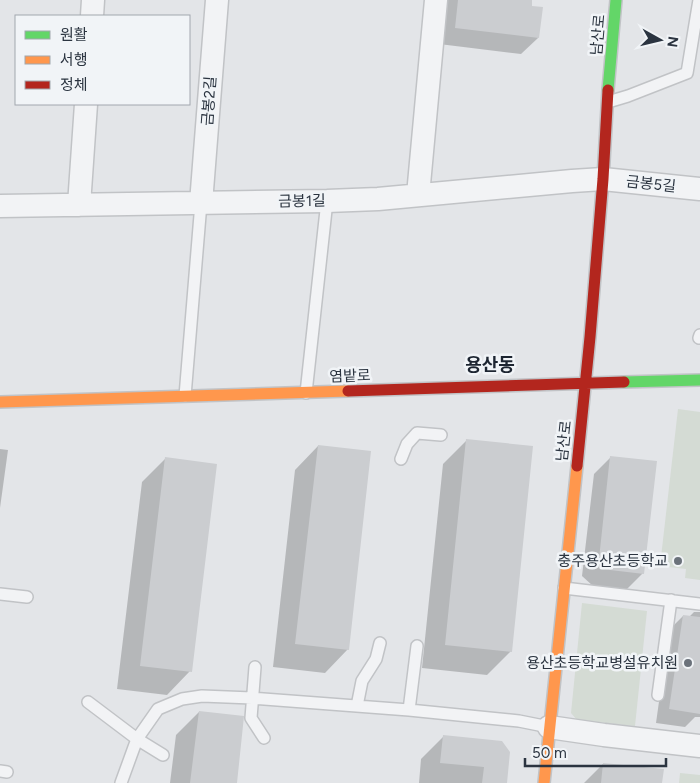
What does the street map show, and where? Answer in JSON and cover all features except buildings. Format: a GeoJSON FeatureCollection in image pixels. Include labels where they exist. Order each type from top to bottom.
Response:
{"type":"FeatureCollection","features":[{"type":"Feature","properties":{"kind":"street"},"geometry":{"type":"LineString","coordinates":[[92,15],[93,0]]}},
{"type":"Feature","properties":{"kind":"street","name":"금봉2길"},"geometry":{"type":"LineString","coordinates":[[201,203],[217,0]]}},
{"type":"Feature","properties":{"kind":"street"},"geometry":{"type":"LineString","coordinates":[[418,195],[436,0]]}},
{"type":"Feature","properties":{"kind":"street","name":"남산로"},"geometry":{"type":"LineString","coordinates":[[544,783],[586,384],[616,0]]}},
{"type":"Feature","properties":{"kind":"street"},"geometry":{"type":"LineString","coordinates":[[79,205],[86,105]]}},
{"type":"Feature","properties":{"kind":"street","name":"금봉1길"},"geometry":{"type":"LineString","coordinates":[[0,206],[378,199],[603,179]]}},
{"type":"Feature","properties":{"kind":"street","name":"금봉5길"},"geometry":{"type":"LineString","coordinates":[[603,179],[700,190]]}},
{"type":"Feature","properties":{"kind":"street","name":"염밭로"},"geometry":{"type":"LineString","coordinates":[[0,402],[700,380]]}},
{"type":"Feature","properties":{"kind":"street"},"geometry":{"type":"LineString","coordinates":[[549,727],[700,746]]}},
{"type":"Feature","properties":{"kind":"lane"},"geometry":{"type":"LineString","coordinates":[[607,102],[628,96],[687,73],[698,0]]}},
{"type":"Feature","properties":{"kind":"lane"},"geometry":{"type":"LineString","coordinates":[[306,393],[327,201]]}},
{"type":"Feature","properties":{"kind":"lane"},"geometry":{"type":"LineString","coordinates":[[185,396],[201,203]]}},
{"type":"Feature","properties":{"kind":"lane"},"geometry":{"type":"LineString","coordinates":[[401,459],[406,444],[417,433],[441,435]]}},
{"type":"Feature","properties":{"kind":"lane"},"geometry":{"type":"LineString","coordinates":[[564,588],[700,604]]}},
{"type":"Feature","properties":{"kind":"lane"},"geometry":{"type":"LineString","coordinates":[[0,594],[27,597]]}},
{"type":"Feature","properties":{"kind":"lane"},"geometry":{"type":"LineString","coordinates":[[658,695],[671,600]]}},
{"type":"Feature","properties":{"kind":"lane"},"geometry":{"type":"LineString","coordinates":[[357,706],[362,681],[376,659],[380,643]]}},
{"type":"Feature","properties":{"kind":"lane"},"geometry":{"type":"LineString","coordinates":[[409,710],[417,646]]}},
{"type":"Feature","properties":{"kind":"lane"},"geometry":{"type":"LineString","coordinates":[[255,667],[251,718],[264,738]]}},
{"type":"Feature","properties":{"kind":"lane"},"geometry":{"type":"LineString","coordinates":[[121,783],[138,739],[158,709],[182,699],[202,696],[409,710],[519,721],[549,727]]}},
{"type":"Feature","properties":{"kind":"lane"},"geometry":{"type":"LineString","coordinates":[[88,702],[163,755]]}},
{"type":"Feature","properties":{"kind":"shaded area"},"geometry":{"type":"Polygon","coordinates":[[[678,409],[700,412],[700,580],[685,578],[686,569],[660,566],[678,409]]]}},
{"type":"Feature","properties":{"kind":"shaded area"},"geometry":{"type":"Polygon","coordinates":[[[582,603],[647,611],[635,726],[577,720],[571,713],[582,603]]]}},
{"type":"Feature","properties":{"kind":"shaded area"},"geometry":{"type":"Polygon","coordinates":[[[680,773],[700,775],[700,783],[679,783],[680,773]]]}},
{"type":"Feature","properties":{"kind":"traffic: fast"},"geometry":{"type":"LineString","coordinates":[[608,90],[616,0]]}},
{"type":"Feature","properties":{"kind":"traffic: fast"},"geometry":{"type":"LineString","coordinates":[[624,382],[700,380]]}},
{"type":"Feature","properties":{"kind":"traffic: slow"},"geometry":{"type":"LineString","coordinates":[[0,402],[348,391]]}},
{"type":"Feature","properties":{"kind":"traffic: slow"},"geometry":{"type":"LineString","coordinates":[[544,783],[577,466]]}},
{"type":"Feature","properties":{"kind":"traffic: jam"},"geometry":{"type":"LineString","coordinates":[[577,466],[590,337],[608,90]]}},
{"type":"Feature","properties":{"kind":"traffic: jam"},"geometry":{"type":"LineString","coordinates":[[348,391],[624,382]]}},
{"type":"Feature","properties":{"kind":"place","name":"충주용산초등학교"},"geometry":{"type":"Point","coordinates":[678,561]}},
{"type":"Feature","properties":{"kind":"place","name":"용산초등학교병설유치원"},"geometry":{"type":"Point","coordinates":[688,663]}},
{"type":"Feature","properties":{"kind":"district","name":"용산동"},"geometry":{"type":"Point","coordinates":[490,365]}}]}
